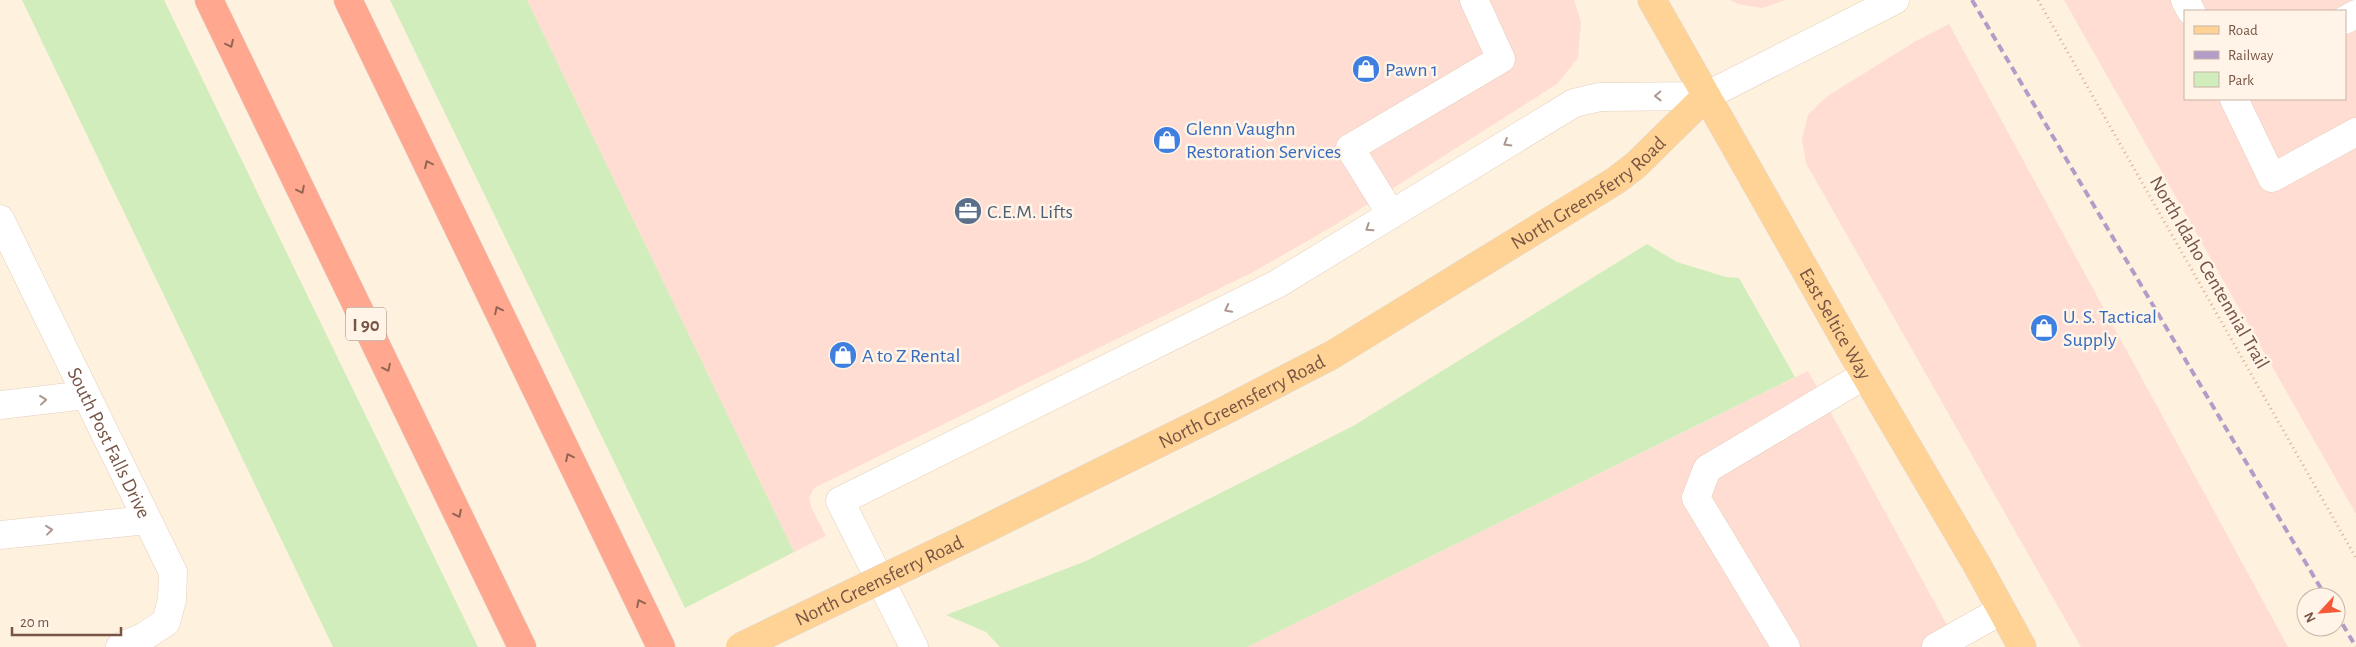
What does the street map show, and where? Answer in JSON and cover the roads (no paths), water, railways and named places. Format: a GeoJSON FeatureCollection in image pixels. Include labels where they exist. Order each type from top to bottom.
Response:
{"type":"FeatureCollection","features":[{"type":"Feature","properties":{"kind":"highway","name":"I 90"},"geometry":{"type":"LineString","coordinates":[[209,0],[522,647]]}},
{"type":"Feature","properties":{"kind":"highway"},"geometry":{"type":"LineString","coordinates":[[348,0],[661,647]]}},
{"type":"Feature","properties":{"kind":"main road","name":"East Seltice Way"},"geometry":{"type":"LineString","coordinates":[[1652,0],[2022,647]]}},
{"type":"Feature","properties":{"kind":"main road","name":"North Greensferry Road"},"geometry":{"type":"LineString","coordinates":[[740,647],[973,535],[1278,384],[1376,329],[1615,181],[1636,166],[1706,96]]}},
{"type":"Feature","properties":{"kind":"street"},"geometry":{"type":"LineString","coordinates":[[1391,214],[1350,148],[1501,59],[1474,0]]}},
{"type":"Feature","properties":{"kind":"street","name":"North Greensferry Road"},"geometry":{"type":"LineString","coordinates":[[914,647],[840,501],[1277,284],[1574,103],[1600,97],[1706,96],[1895,0]]}},
{"type":"Feature","properties":{"kind":"street"},"geometry":{"type":"LineString","coordinates":[[2234,100],[2272,178],[2356,132]]}},
{"type":"Feature","properties":{"kind":"street","name":"South Post Falls Drive"},"geometry":{"type":"LineString","coordinates":[[0,219],[13,272],[86,395],[173,572],[172,600],[166,622],[145,636],[120,647]]}},
{"type":"Feature","properties":{"kind":"street"},"geometry":{"type":"LineString","coordinates":[[1786,647],[1696,498],[1708,469],[1865,375]]}},
{"type":"Feature","properties":{"kind":"street"},"geometry":{"type":"LineString","coordinates":[[0,405],[86,395]]}},
{"type":"Feature","properties":{"kind":"street"},"geometry":{"type":"LineString","coordinates":[[0,535],[147,520]]}},
{"type":"Feature","properties":{"kind":"street"},"geometry":{"type":"LineString","coordinates":[[1936,647],[2002,610]]}},
{"type":"Feature","properties":{"kind":"railway"},"geometry":{"type":"LineString","coordinates":[[1972,0],[2320,587]]}},
{"type":"Feature","properties":{"kind":"railway"},"geometry":{"type":"LineString","coordinates":[[2346,630],[2356,647]]}},
{"type":"Feature","properties":{"kind":"place","name":"Pawn 1"},"geometry":{"type":"Point","coordinates":[1366,69]}},
{"type":"Feature","properties":{"kind":"place","name":"Glenn Vaughn Restoration Services"},"geometry":{"type":"Point","coordinates":[1167,140]}},
{"type":"Feature","properties":{"kind":"place","name":"C.E.M. Lifts"},"geometry":{"type":"Point","coordinates":[968,211]}},
{"type":"Feature","properties":{"kind":"place","name":"U. S. Tactical Supply"},"geometry":{"type":"Point","coordinates":[2044,328]}},
{"type":"Feature","properties":{"kind":"place","name":"A to Z Rental"},"geometry":{"type":"Point","coordinates":[843,355]}}]}
